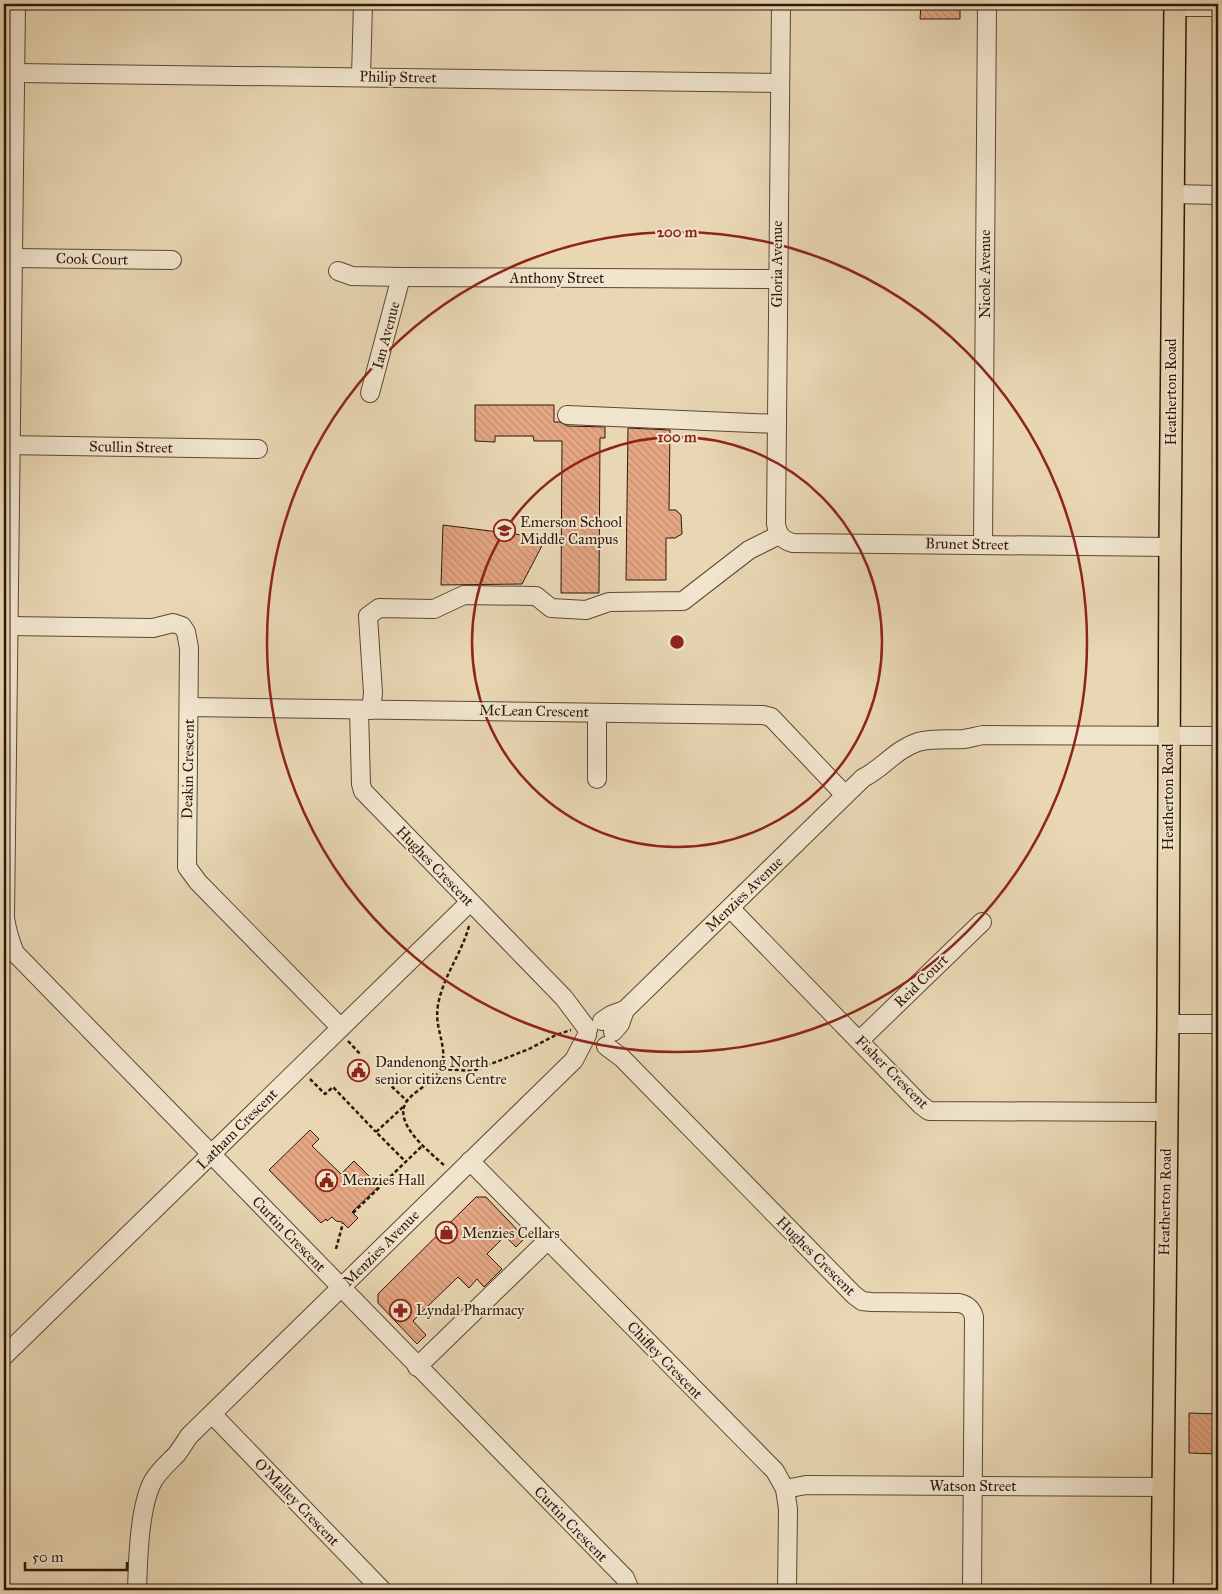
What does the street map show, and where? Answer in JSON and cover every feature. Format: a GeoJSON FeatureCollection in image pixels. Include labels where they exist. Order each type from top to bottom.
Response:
{"type":"FeatureCollection","features":[{"type":"Feature","properties":{"kind":"main road","name":"Heatherton Road"},"geometry":{"type":"LineString","coordinates":[[1162,1590],[1175,5]]}},
{"type":"Feature","properties":{"kind":"street"},"geometry":{"type":"LineString","coordinates":[[10,953],[5,918],[8,626],[7,445],[13,258],[16,4]]}},
{"type":"Feature","properties":{"kind":"street"},"geometry":{"type":"LineString","coordinates":[[361,76],[362,4]]}},
{"type":"Feature","properties":{"kind":"street","name":"Gloria Avenue"},"geometry":{"type":"LineString","coordinates":[[777,530],[777,279],[781,4]]}},
{"type":"Feature","properties":{"kind":"street","name":"Nicole Avenue"},"geometry":{"type":"LineString","coordinates":[[982,544],[987,4]]}},
{"type":"Feature","properties":{"kind":"street"},"geometry":{"type":"LineString","coordinates":[[1175,5],[1218,7]]}},
{"type":"Feature","properties":{"kind":"street","name":"Philip Street"},"geometry":{"type":"LineString","coordinates":[[16,72],[780,83]]}},
{"type":"Feature","properties":{"kind":"street"},"geometry":{"type":"LineString","coordinates":[[1172,194],[1218,194]]}},
{"type":"Feature","properties":{"kind":"street","name":"Cook Court"},"geometry":{"type":"LineString","coordinates":[[13,258],[172,260]]}},
{"type":"Feature","properties":{"kind":"street","name":"Anthony Street"},"geometry":{"type":"LineString","coordinates":[[338,271],[352,276],[401,277],[777,279]]}},
{"type":"Feature","properties":{"kind":"street","name":"Ian Avenue"},"geometry":{"type":"LineString","coordinates":[[370,393],[401,277]]}},
{"type":"Feature","properties":{"kind":"street"},"geometry":{"type":"LineString","coordinates":[[567,415],[777,424]]}},
{"type":"Feature","properties":{"kind":"street","name":"Scullin Street"},"geometry":{"type":"LineString","coordinates":[[7,445],[258,449]]}},
{"type":"Feature","properties":{"kind":"street","name":"Brunet Street"},"geometry":{"type":"LineString","coordinates":[[777,530],[787,541],[793,542],[1170,547]]}},
{"type":"Feature","properties":{"kind":"street","name":"Hughes Crescent"},"geometry":{"type":"LineString","coordinates":[[777,530],[683,602],[609,602],[586,610],[551,608],[536,596],[464,595],[434,609],[379,608],[368,616],[373,693],[365,710],[361,784],[363,791],[597,1034],[854,1296],[862,1301],[871,1302],[960,1303],[969,1307],[974,1317],[972,1590]]}},
{"type":"Feature","properties":{"kind":"street","name":"Deakin Crescent"},"geometry":{"type":"LineString","coordinates":[[8,626],[153,628],[173,623],[182,626],[188,640],[187,867],[198,882],[343,1034]]}},
{"type":"Feature","properties":{"kind":"street","name":"McLean Crescent"},"geometry":{"type":"LineString","coordinates":[[189,707],[763,715],[771,717],[846,795]]}},
{"type":"Feature","properties":{"kind":"street"},"geometry":{"type":"LineString","coordinates":[[597,713],[597,779]]}},
{"type":"Feature","properties":{"kind":"street","name":"Menzies Avenue"},"geometry":{"type":"LineString","coordinates":[[138,1590],[138,1549],[134,1518],[137,1494],[145,1475],[155,1462],[172,1446],[189,1436],[212,1414],[574,1060],[589,1054],[597,1034],[611,1015],[625,1010],[863,778],[874,773],[897,752],[917,742],[966,739],[983,734],[1218,736]]}},
{"type":"Feature","properties":{"kind":"street","name":"Latham Crescent"},"geometry":{"type":"LineString","coordinates":[[4,1356],[211,1154],[343,1034],[470,902]]}},
{"type":"Feature","properties":{"kind":"street","name":"Fisher Crescent"},"geometry":{"type":"LineString","coordinates":[[730,908],[921,1105],[929,1111],[1166,1112]]}},
{"type":"Feature","properties":{"kind":"street","name":"Reid Court"},"geometry":{"type":"LineString","coordinates":[[860,1040],[982,922]]}},
{"type":"Feature","properties":{"kind":"street","name":"Curtin Crescent"},"geometry":{"type":"LineString","coordinates":[[10,953],[211,1154],[625,1578],[630,1590]]}},
{"type":"Feature","properties":{"kind":"street"},"geometry":{"type":"LineString","coordinates":[[1168,1024],[1218,1024]]}},
{"type":"Feature","properties":{"kind":"street","name":"Chifley Crescent"},"geometry":{"type":"LineString","coordinates":[[470,1161],[775,1471],[785,1489],[788,1509],[787,1590]]}},
{"type":"Feature","properties":{"kind":"street"},"geometry":{"type":"LineString","coordinates":[[417,1367],[548,1240]]}},
{"type":"Feature","properties":{"kind":"street","name":"O'Malley Crescent"},"geometry":{"type":"LineString","coordinates":[[212,1414],[382,1590]]}},
{"type":"Feature","properties":{"kind":"street","name":"Watson Street"},"geometry":{"type":"LineString","coordinates":[[785,1489],[806,1485],[1162,1487]]}},
{"type":"Feature","properties":{"kind":"path"},"geometry":{"type":"LineString","coordinates":[[442,1070],[443,1054],[437,1024],[438,1004],[449,971],[461,948],[469,926]]}},
{"type":"Feature","properties":{"kind":"path"},"geometry":{"type":"LineString","coordinates":[[343,1034],[361,1055]]}},
{"type":"Feature","properties":{"kind":"path"},"geometry":{"type":"LineString","coordinates":[[376,1132],[442,1070],[473,1071],[529,1049],[556,1035],[597,1034]]}},
{"type":"Feature","properties":{"kind":"path"},"geometry":{"type":"LineString","coordinates":[[309,1078],[325,1094],[333,1087],[406,1162]]}},
{"type":"Feature","properties":{"kind":"path"},"geometry":{"type":"LineString","coordinates":[[387,1082],[407,1101]]}},
{"type":"Feature","properties":{"kind":"path"},"geometry":{"type":"LineString","coordinates":[[405,1105],[405,1118],[408,1129],[450,1171]]}},
{"type":"Feature","properties":{"kind":"path"},"geometry":{"type":"LineString","coordinates":[[353,1213],[423,1145]]}},
{"type":"Feature","properties":{"kind":"path"},"geometry":{"type":"LineString","coordinates":[[336,1249],[343,1223]]}},
{"type":"Feature","properties":{"kind":"building"},"geometry":{"type":"Polygon","coordinates":[[[921,4],[960,4],[960,19],[920,19],[921,4]]]}},
{"type":"Feature","properties":{"kind":"building"},"geometry":{"type":"Polygon","coordinates":[[[475,405],[554,405],[554,422],[560,422],[567,426],[605,427],[605,438],[600,438],[599,593],[561,593],[562,441],[534,441],[533,436],[495,436],[495,442],[475,441],[475,405]]]}},
{"type":"Feature","properties":{"kind":"building"},"geometry":{"type":"Polygon","coordinates":[[[628,428],[670,430],[669,510],[676,510],[681,515],[682,534],[675,538],[666,538],[666,580],[626,580],[628,428]]]}},
{"type":"Feature","properties":{"kind":"building"},"geometry":{"type":"Polygon","coordinates":[[[443,525],[546,538],[522,584],[441,585],[443,525]]]}},
{"type":"Feature","properties":{"kind":"building","name":"Menzies Hall"},"geometry":{"type":"Polygon","coordinates":[[[310,1130],[319,1139],[312,1146],[341,1174],[354,1161],[379,1186],[352,1212],[358,1218],[348,1228],[342,1222],[336,1221],[332,1217],[321,1223],[269,1170],[310,1130]]]}},
{"type":"Feature","properties":{"kind":"building"},"geometry":{"type":"Polygon","coordinates":[[[476,1197],[486,1197],[525,1238],[516,1247],[505,1236],[487,1254],[502,1269],[484,1287],[477,1279],[469,1288],[458,1277],[431,1303],[413,1321],[426,1335],[417,1344],[378,1303],[378,1294],[476,1197]]]}},
{"type":"Feature","properties":{"kind":"building"},"geometry":{"type":"Polygon","coordinates":[[[1189,1413],[1218,1414],[1218,1454],[1189,1453],[1189,1413]]]}},
{"type":"Feature","properties":{"kind":"place","name":"Emerson School Middle Campus"},"geometry":{"type":"Point","coordinates":[504,531]}},
{"type":"Feature","properties":{"kind":"place","name":"Dandenong North senior citizens Centre"},"geometry":{"type":"Point","coordinates":[359,1071]}},
{"type":"Feature","properties":{"kind":"place","name":"Menzies Hall"},"geometry":{"type":"Point","coordinates":[326,1180]}},
{"type":"Feature","properties":{"kind":"place","name":"Menzies Cellars"},"geometry":{"type":"Point","coordinates":[446,1233]}},
{"type":"Feature","properties":{"kind":"place","name":"Lyndal Pharmacy"},"geometry":{"type":"Point","coordinates":[400,1310]}}]}
